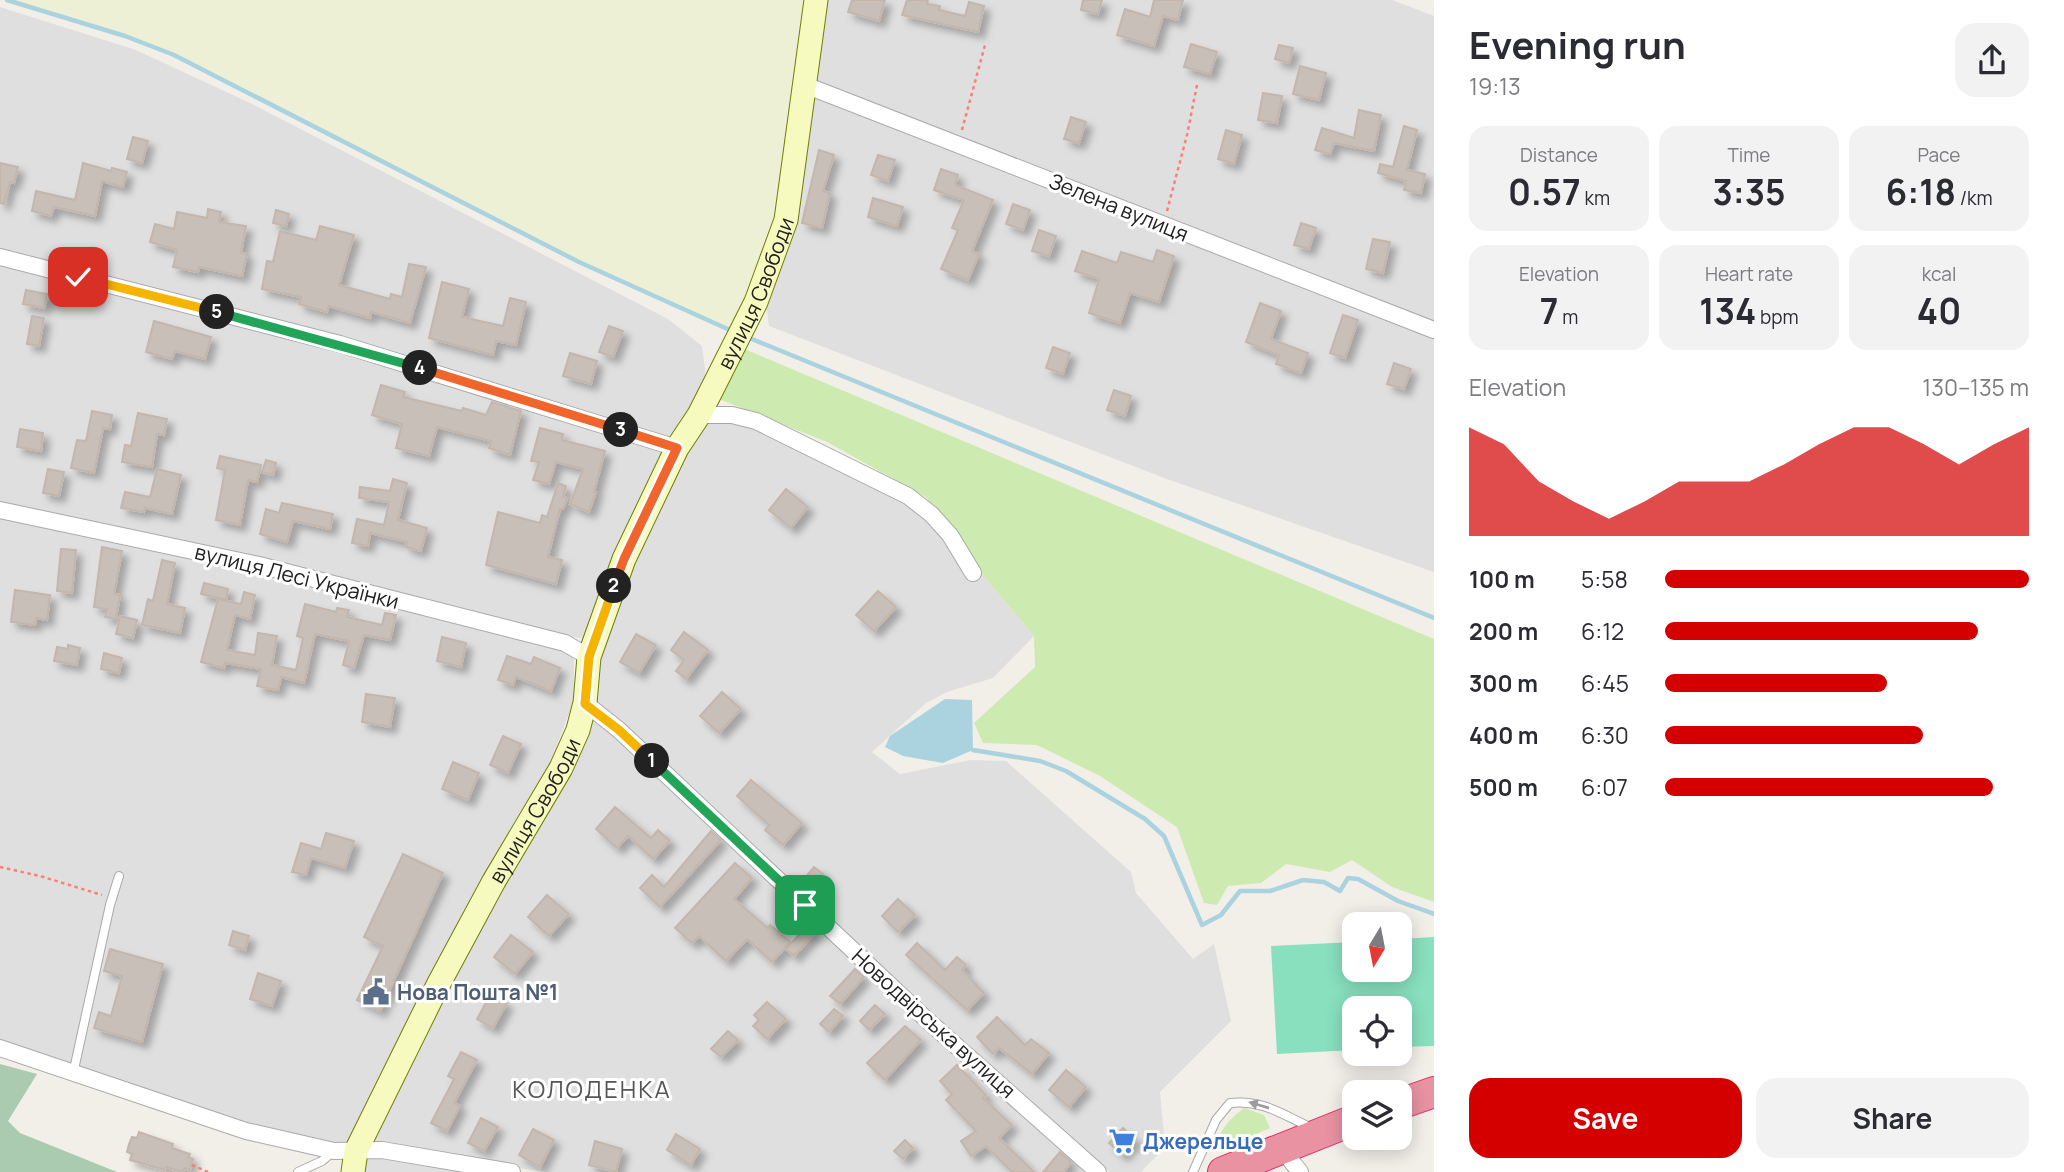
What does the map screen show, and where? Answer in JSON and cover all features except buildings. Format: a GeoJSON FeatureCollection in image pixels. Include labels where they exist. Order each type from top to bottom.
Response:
{"type":"FeatureCollection","features":[{"type":"Feature","properties":{"kind":"highway"},"geometry":{"type":"LineString","coordinates":[[1412,1100],[1434,1093]]}},
{"type":"Feature","properties":{"kind":"highway"},"geometry":{"type":"LineString","coordinates":[[1223,1172],[1342,1124]]}},
{"type":"Feature","properties":{"kind":"main road","name":"вулиця Свободи"},"geometry":{"type":"LineString","coordinates":[[348,1158],[463,939],[561,768],[578,730],[585,704],[589,657],[624,559],[677,448],[699,415],[755,302],[786,220],[816,0]]}},
{"type":"Feature","properties":{"kind":"street","name":"Зелена вулиця"},"geometry":{"type":"LineString","coordinates":[[805,85],[1434,330]]}},
{"type":"Feature","properties":{"kind":"street"},"geometry":{"type":"LineString","coordinates":[[0,257],[340,344],[677,448]]}},
{"type":"Feature","properties":{"kind":"street"},"geometry":{"type":"LineString","coordinates":[[699,415],[732,415],[756,421],[908,496],[931,514],[950,535],[973,573]]}},
{"type":"Feature","properties":{"kind":"street","name":"вулиця Лесі Українки"},"geometry":{"type":"LineString","coordinates":[[0,510],[259,565],[565,643],[589,657]]}},
{"type":"Feature","properties":{"kind":"street","name":"Новодвірська вулиця"},"geometry":{"type":"LineString","coordinates":[[585,704],[619,730],[926,1019],[1098,1172]]}},
{"type":"Feature","properties":{"kind":"street"},"geometry":{"type":"LineString","coordinates":[[0,1048],[206,1119],[348,1158],[382,1150],[512,1172]]}},
{"type":"Feature","properties":{"kind":"street"},"geometry":{"type":"LineString","coordinates":[[1281,1148],[1300,1172]]}},
{"type":"Feature","properties":{"kind":"lane"},"geometry":{"type":"LineString","coordinates":[[73,1074],[119,876]]}},
{"type":"Feature","properties":{"kind":"lane"},"geometry":{"type":"LineString","coordinates":[[1193,1172],[1216,1120],[1230,1103],[1247,1101],[1263,1105],[1321,1132]]}},
{"type":"Feature","properties":{"kind":"lane"},"geometry":{"type":"LineString","coordinates":[[298,1172],[322,1161],[348,1158]]}},
{"type":"Feature","properties":{"kind":"path"},"geometry":{"type":"LineString","coordinates":[[959,144],[985,45]]}},
{"type":"Feature","properties":{"kind":"path"},"geometry":{"type":"LineString","coordinates":[[1164,225],[1197,85]]}},
{"type":"Feature","properties":{"kind":"path"},"geometry":{"type":"LineString","coordinates":[[0,867],[112,898]]}},
{"type":"Feature","properties":{"kind":"path"},"geometry":{"type":"LineString","coordinates":[[192,1165],[208,1172]]}},
{"type":"Feature","properties":{"kind":"shaded area"},"geometry":{"type":"Polygon","coordinates":[[[823,0],[1392,0],[1434,16],[1434,572],[1167,479],[769,326],[765,297],[810,105],[815,99],[825,97],[813,73],[823,0]]]}},
{"type":"Feature","properties":{"kind":"shaded area"},"geometry":{"type":"Polygon","coordinates":[[[0,7],[136,50],[250,103],[668,319],[702,346],[705,369],[704,383],[670,442],[0,253],[0,7]]]}},
{"type":"Feature","properties":{"kind":"shaded area"},"geometry":{"type":"Polygon","coordinates":[[[0,262],[339,348],[665,449],[592,628],[583,638],[568,637],[0,503],[0,262]]]}},
{"type":"Feature","properties":{"kind":"shaded area"},"geometry":{"type":"Polygon","coordinates":[[[716,420],[755,425],[906,500],[928,517],[971,576],[981,573],[1034,636],[993,678],[947,692],[926,703],[872,752],[900,774],[971,760],[1006,761],[1131,872],[1136,893],[1193,959],[1214,944],[1231,1021],[1160,1092],[1165,1147],[1141,1172],[1110,1172],[930,1014],[596,704],[598,659],[630,560],[684,455],[700,429],[716,420]]]}},
{"type":"Feature","properties":{"kind":"shaded area"},"geometry":{"type":"Polygon","coordinates":[[[0,518],[257,572],[562,650],[574,659],[574,700],[551,761],[487,878],[351,1144],[319,1142],[246,1126],[0,1041],[0,518]]]}},
{"type":"Feature","properties":{"kind":"shaded area"},"geometry":{"type":"Polygon","coordinates":[[[587,712],[608,728],[1089,1172],[545,1172],[360,1143],[587,712]]]}},
{"type":"Feature","properties":{"kind":"shaded area"},"geometry":{"type":"Polygon","coordinates":[[[376,1153],[493,1172],[360,1172],[361,1163],[376,1153]]]}},
{"type":"Feature","properties":{"kind":"green space"},"geometry":{"type":"Polygon","coordinates":[[[7,0],[816,0],[786,220],[732,331],[579,262],[174,55],[125,36],[7,0]]]}},
{"type":"Feature","properties":{"kind":"green space"},"geometry":{"type":"Polygon","coordinates":[[[742,348],[1434,639],[1434,902],[1392,887],[1352,860],[1330,872],[1286,864],[1261,883],[1228,886],[1217,905],[1204,903],[1177,827],[1100,776],[1037,745],[983,743],[974,723],[1035,667],[1034,636],[981,573],[926,497],[827,442],[714,397],[742,348]]]}},
{"type":"Feature","properties":{"kind":"green space"},"geometry":{"type":"Polygon","coordinates":[[[1434,937],[1434,1046],[1412,1047],[1412,996],[1342,996],[1342,1051],[1277,1054],[1271,946],[1342,943],[1342,982],[1412,982],[1412,938],[1434,937]]]}},
{"type":"Feature","properties":{"kind":"green space"},"geometry":{"type":"Polygon","coordinates":[[[0,1064],[37,1074],[8,1121],[20,1133],[117,1172],[0,1172],[0,1064]]]}},
{"type":"Feature","properties":{"kind":"green space"},"geometry":{"type":"Polygon","coordinates":[[[1244,1108],[1264,1115],[1270,1128],[1214,1152],[1224,1127],[1244,1108]]]}},
{"type":"Feature","properties":{"kind":"water"},"geometry":{"type":"Polygon","coordinates":[[[945,699],[972,700],[973,750],[943,763],[903,756],[885,747],[890,736],[945,699]]]}},
{"type":"Feature","properties":{"kind":"waterway"},"geometry":{"type":"LineString","coordinates":[[7,0],[125,36],[174,55],[579,262],[732,331]]}},
{"type":"Feature","properties":{"kind":"waterway"},"geometry":{"type":"LineString","coordinates":[[747,337],[1434,618]]}},
{"type":"Feature","properties":{"kind":"waterway"},"geometry":{"type":"LineString","coordinates":[[973,750],[1040,761],[1066,771],[1145,819],[1164,836],[1202,925],[1221,915],[1240,891],[1270,891],[1303,880],[1324,882],[1340,891],[1348,878],[1358,879],[1398,901],[1434,914]]}},
{"type":"Feature","properties":{"kind":"place","name":"Нова Пошта №1"},"geometry":{"type":"Point","coordinates":[376,992]}},
{"type":"Feature","properties":{"kind":"place","name":"Джерельце"},"geometry":{"type":"Point","coordinates":[1122,1141]}},
{"type":"Feature","properties":{"kind":"district","name":"КОЛОДЕНКА"},"geometry":{"type":"Point","coordinates":[592,1088]}},
{"type":"Feature","properties":{"kind":"route"},"geometry":{"type":"LineString","coordinates":[[78,277],[340,344],[677,448],[624,559],[589,657],[585,704],[619,730],[805,905]]}}]}
